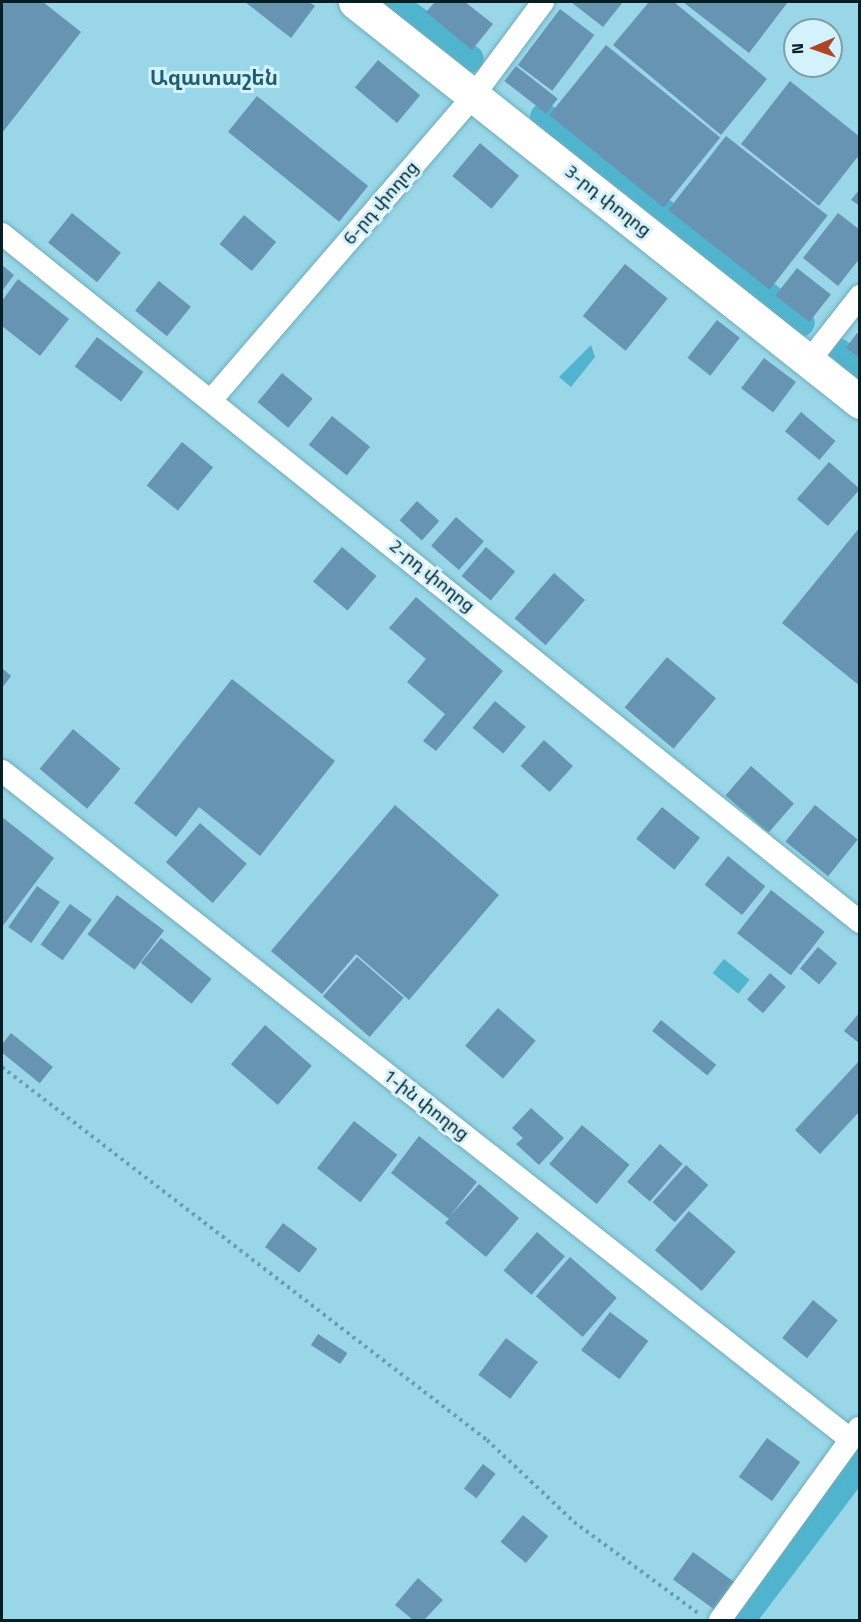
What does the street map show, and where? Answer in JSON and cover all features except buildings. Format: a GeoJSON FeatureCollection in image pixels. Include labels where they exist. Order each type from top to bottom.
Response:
{"type":"FeatureCollection","features":[{"type":"Feature","properties":{"kind":"main road","name":"3-րդ փողոց"},"geometry":{"type":"LineString","coordinates":[[355,2],[860,402]]}},
{"type":"Feature","properties":{"kind":"street","name":"6-րդ փողոց"},"geometry":{"type":"LineString","coordinates":[[212,399],[474,95],[543,2]]}},
{"type":"Feature","properties":{"kind":"street","name":"2-րդ փողոց"},"geometry":{"type":"LineString","coordinates":[[2,234],[212,399],[860,922]]}},
{"type":"Feature","properties":{"kind":"street"},"geometry":{"type":"LineString","coordinates":[[809,361],[860,296]]}},
{"type":"Feature","properties":{"kind":"street","name":"1-ին փողոց"},"geometry":{"type":"LineString","coordinates":[[2,771],[855,1433]]}},
{"type":"Feature","properties":{"kind":"street"},"geometry":{"type":"LineString","coordinates":[[712,1618],[855,1433]]}},
{"type":"Feature","properties":{"kind":"path"},"geometry":{"type":"LineString","coordinates":[[2,1067],[487,1440],[574,1522],[712,1618]]}},
{"type":"Feature","properties":{"kind":"water"},"geometry":{"type":"Polygon","coordinates":[[[591,345],[595,357],[571,387],[559,377],[591,345]]]}},
{"type":"Feature","properties":{"kind":"water"},"geometry":{"type":"Polygon","coordinates":[[[724,959],[750,980],[738,994],[713,973],[724,959]]]}},
{"type":"Feature","properties":{"kind":"waterway"},"geometry":{"type":"LineString","coordinates":[[391,2],[470,59]]}},
{"type":"Feature","properties":{"kind":"waterway"},"geometry":{"type":"LineString","coordinates":[[544,117],[801,323]]}},
{"type":"Feature","properties":{"kind":"waterway"},"geometry":{"type":"LineString","coordinates":[[838,352],[860,368]]}},
{"type":"Feature","properties":{"kind":"waterway"},"geometry":{"type":"LineString","coordinates":[[741,1620],[860,1463]]}},
{"type":"Feature","properties":{"kind":"district","name":"Ազատաշեն"},"geometry":{"type":"Point","coordinates":[214,77]}}]}
